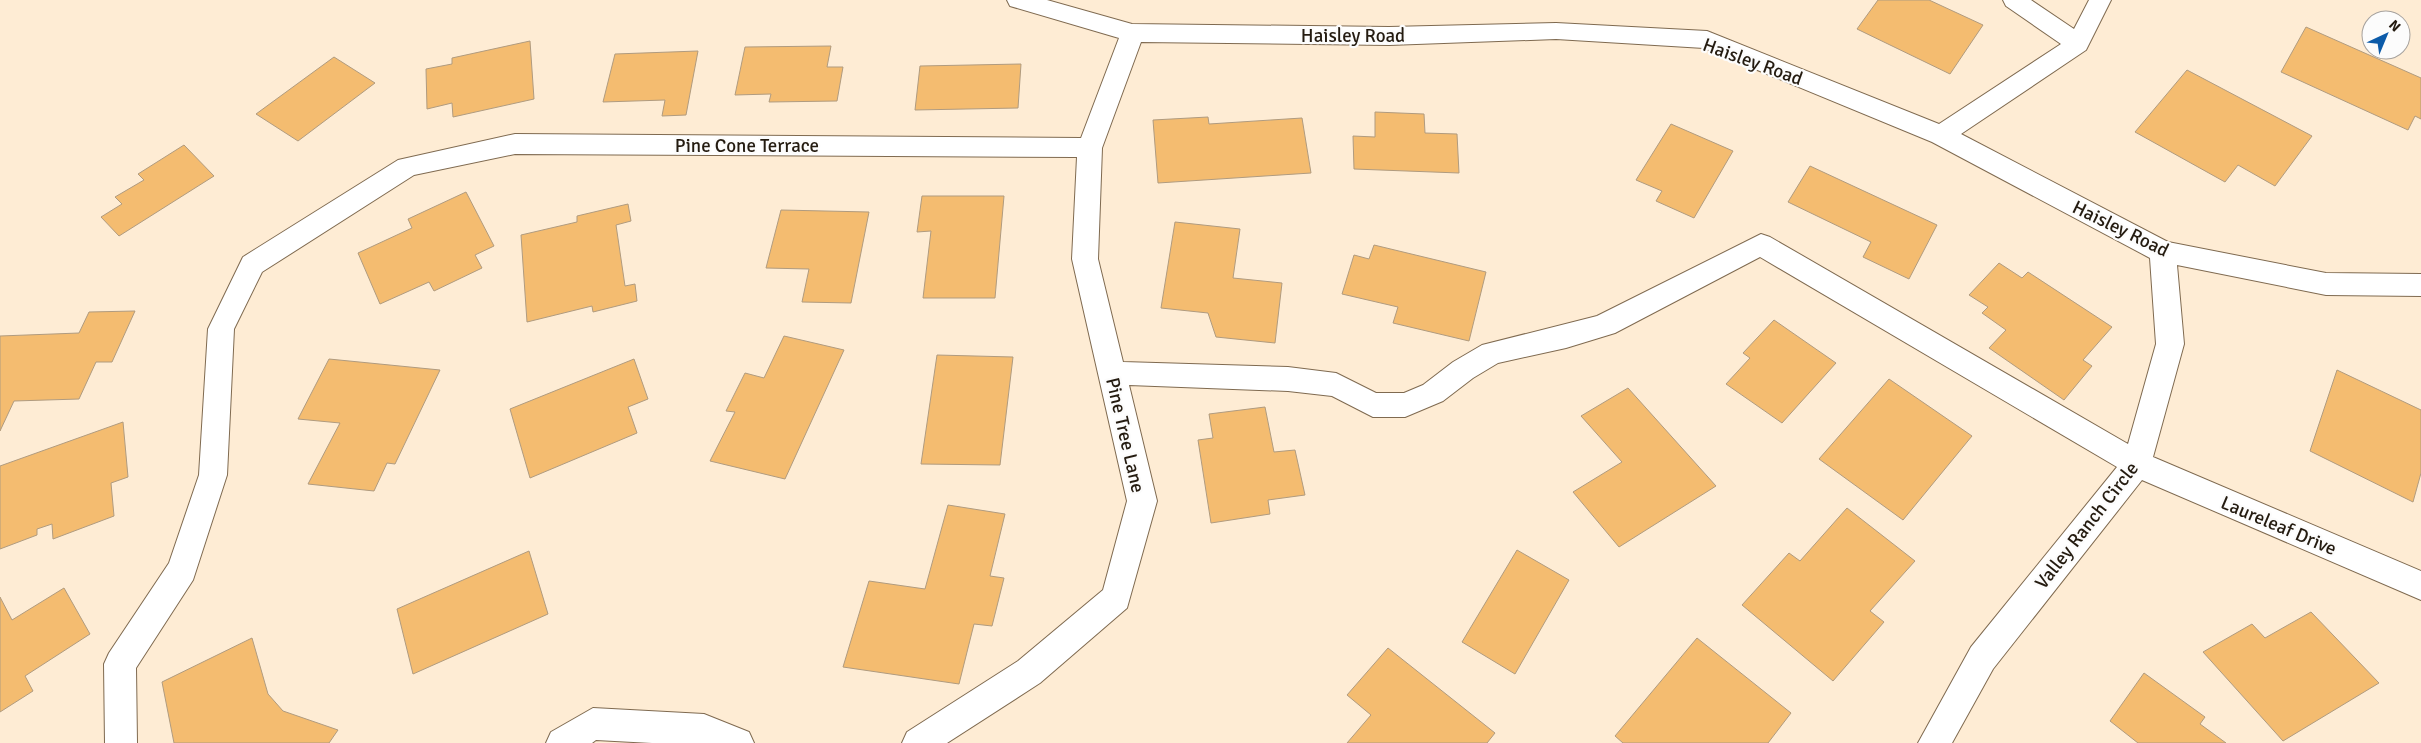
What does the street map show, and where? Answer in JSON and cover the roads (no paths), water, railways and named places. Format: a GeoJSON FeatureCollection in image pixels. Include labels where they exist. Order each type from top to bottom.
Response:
{"type":"FeatureCollection","features":[{"type":"Feature","properties":{"kind":"street","name":"Haisley Road"},"geometry":{"type":"LineString","coordinates":[[1018,0],[1132,33],[1389,36],[1556,31],[1707,40],[1941,135],[2163,252],[2326,284],[2421,285]]}},
{"type":"Feature","properties":{"kind":"street"},"geometry":{"type":"LineString","coordinates":[[2014,0],[2078,44]]}},
{"type":"Feature","properties":{"kind":"street"},"geometry":{"type":"LineString","coordinates":[[1941,135],[2078,44],[2100,0]]}},
{"type":"Feature","properties":{"kind":"street","name":"Pine Tree Lane"},"geometry":{"type":"LineString","coordinates":[[918,743],[1029,672],[1116,598],[1142,501],[1084,259],[1090,148],[1132,33]]}},
{"type":"Feature","properties":{"kind":"street","name":"Pine Cone Terrace"},"geometry":{"type":"LineString","coordinates":[[121,743],[120,664],[182,570],[213,475],[221,329],[248,273],[252,265],[407,167],[515,144],[1090,148]]}},
{"type":"Feature","properties":{"kind":"street","name":"Laureleaf Drive"},"geometry":{"type":"LineString","coordinates":[[1111,373],[1223,375],[1288,379],[1336,386],[1373,405],[1405,405],[1433,393],[1463,370],[1492,353],[1566,337],[1605,325],[1761,244],[2137,464],[2421,586]]}},
{"type":"Feature","properties":{"kind":"street","name":"Valley Ranch Circle"},"geometry":{"type":"LineString","coordinates":[[1934,743],[1982,658],[2137,464],[2170,344],[2163,252]]}},
{"type":"Feature","properties":{"kind":"street"},"geometry":{"type":"LineString","coordinates":[[562,743],[593,724],[704,730],[738,743]]}}]}
